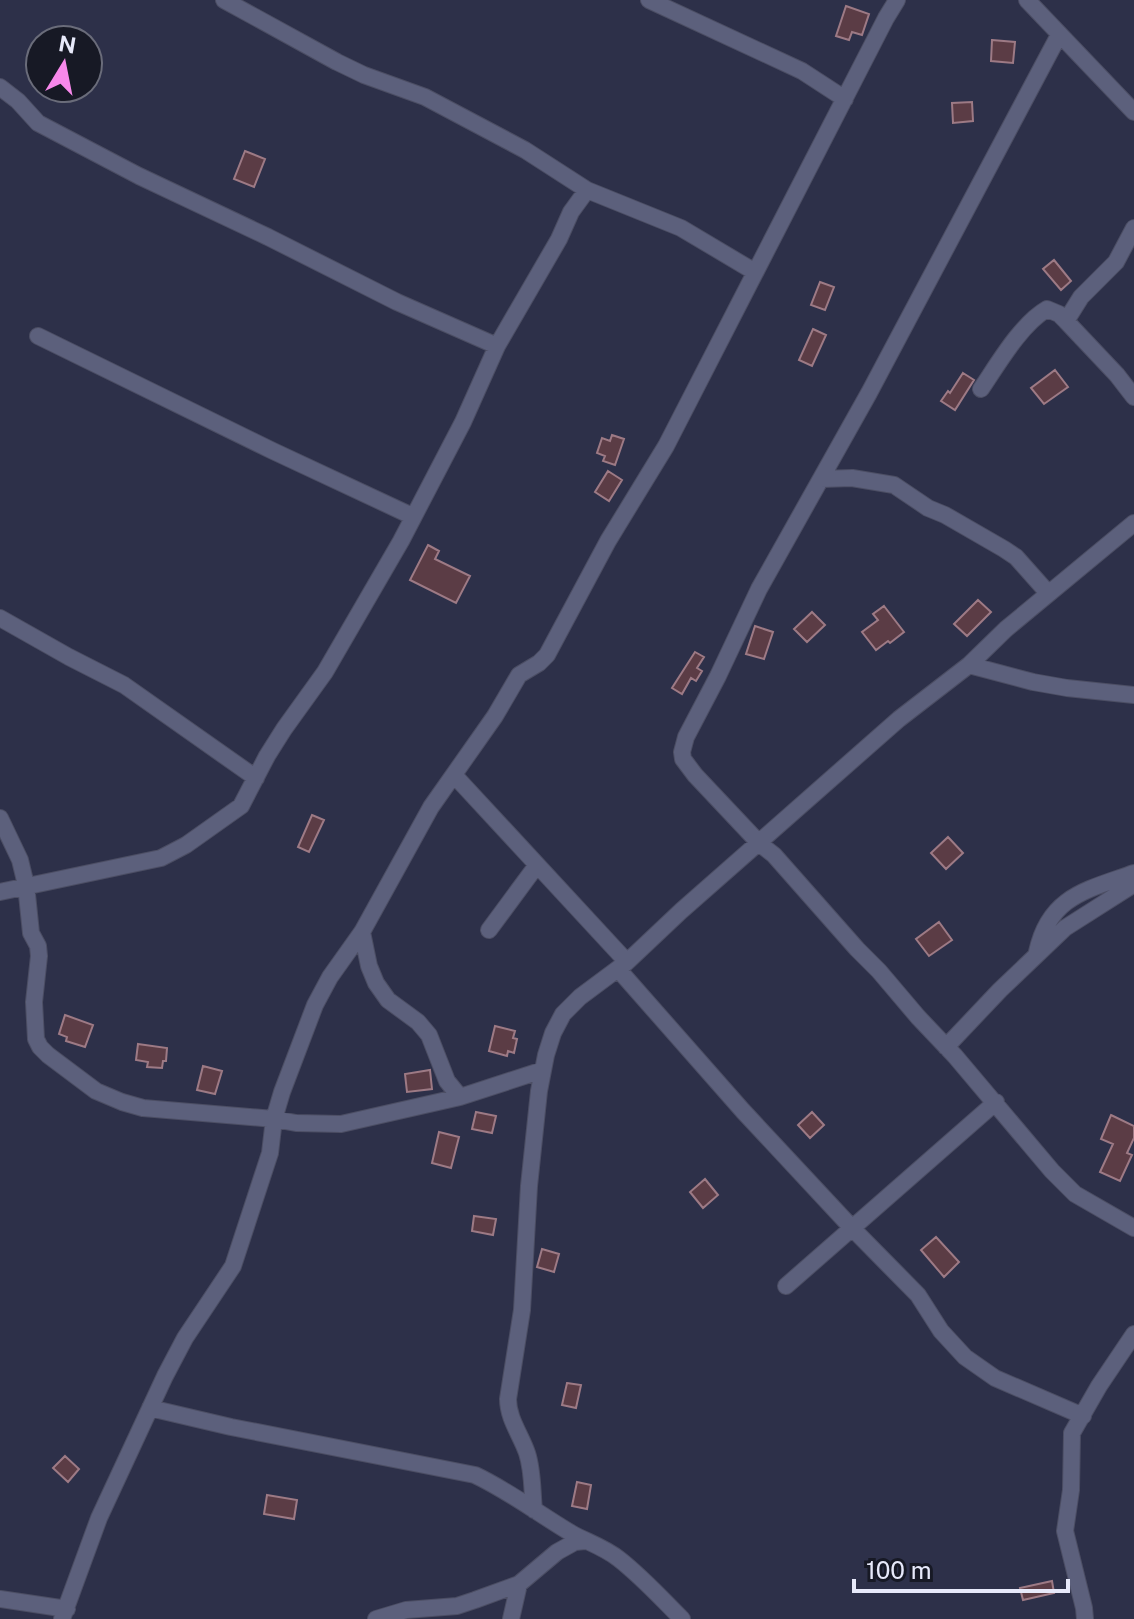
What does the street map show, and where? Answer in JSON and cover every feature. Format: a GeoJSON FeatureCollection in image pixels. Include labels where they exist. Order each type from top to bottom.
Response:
{"type":"FeatureCollection","features":[{"type":"Feature","properties":{"kind":"street"},"geometry":{"type":"LineString","coordinates":[[224,0],[337,62],[425,97],[525,150],[587,190],[681,228],[755,272]]}},
{"type":"Feature","properties":{"kind":"street"},"geometry":{"type":"LineString","coordinates":[[649,0],[802,71],[845,99]]}},
{"type":"Feature","properties":{"kind":"street"},"geometry":{"type":"LineString","coordinates":[[0,1599],[65,1614],[99,1518],[150,1408],[185,1338],[233,1266],[270,1153],[274,1119],[282,1092],[315,1005],[330,977],[362,932],[431,807],[495,716],[519,675],[547,655],[608,541],[666,446],[897,0]]}},
{"type":"Feature","properties":{"kind":"street"},"geometry":{"type":"LineString","coordinates":[[1027,0],[1134,112]]}},
{"type":"Feature","properties":{"kind":"street"},"geometry":{"type":"LineString","coordinates":[[1059,35],[910,318],[759,589],[686,737],[682,752],[683,759],[695,775],[774,855],[996,1102],[1052,1171],[1075,1194],[1134,1228]]}},
{"type":"Feature","properties":{"kind":"street"},"geometry":{"type":"LineString","coordinates":[[0,87],[38,123],[139,176],[397,302],[497,346]]}},
{"type":"Feature","properties":{"kind":"street"},"geometry":{"type":"LineString","coordinates":[[0,892],[161,858],[241,806],[267,756],[325,672],[401,541],[463,422],[497,346],[559,239],[571,212],[587,190]]}},
{"type":"Feature","properties":{"kind":"street"},"geometry":{"type":"LineString","coordinates":[[1066,321],[1081,297],[1116,262],[1134,228]]}},
{"type":"Feature","properties":{"kind":"street"},"geometry":{"type":"LineString","coordinates":[[981,389],[1006,352],[1047,309],[1066,321],[1134,397]]}},
{"type":"Feature","properties":{"kind":"street"},"geometry":{"type":"LineString","coordinates":[[38,336],[412,516]]}},
{"type":"Feature","properties":{"kind":"street"},"geometry":{"type":"LineString","coordinates":[[835,455],[852,478]]}},
{"type":"Feature","properties":{"kind":"street"},"geometry":{"type":"LineString","coordinates":[[821,479],[852,478],[894,485],[928,508],[1016,557],[1048,593]]}},
{"type":"Feature","properties":{"kind":"street"},"geometry":{"type":"LineString","coordinates":[[534,1510],[529,1461],[508,1399],[522,1310],[529,1186],[539,1091],[546,1055],[563,1014],[580,997],[622,966],[899,719],[969,665],[1006,629],[1134,523]]}},
{"type":"Feature","properties":{"kind":"street"},"geometry":{"type":"LineString","coordinates":[[0,618],[124,685],[256,778]]}},
{"type":"Feature","properties":{"kind":"street"},"geometry":{"type":"LineString","coordinates":[[969,665],[1033,682],[1134,695]]}},
{"type":"Feature","properties":{"kind":"street"},"geometry":{"type":"LineString","coordinates":[[454,775],[537,865],[743,1111],[918,1295],[941,1331],[965,1357],[995,1378],[1083,1416]]}},
{"type":"Feature","properties":{"kind":"street"},"geometry":{"type":"LineString","coordinates":[[0,818],[20,860],[31,933],[38,946],[34,1002],[36,1039],[48,1055],[96,1091],[143,1108],[296,1123],[341,1124],[460,1097],[543,1070]]}},
{"type":"Feature","properties":{"kind":"street"},"geometry":{"type":"LineString","coordinates":[[489,930],[537,865]]}},
{"type":"Feature","properties":{"kind":"street"},"geometry":{"type":"LineString","coordinates":[[1037,955],[1050,918],[1064,903],[1079,892],[1134,873]]}},
{"type":"Feature","properties":{"kind":"street"},"geometry":{"type":"LineString","coordinates":[[946,1047],[1065,928],[1134,884]]}},
{"type":"Feature","properties":{"kind":"street"},"geometry":{"type":"LineString","coordinates":[[362,932],[376,983],[388,1000],[418,1022],[429,1035],[447,1081],[460,1097]]}},
{"type":"Feature","properties":{"kind":"street"},"geometry":{"type":"LineString","coordinates":[[786,1286],[996,1102]]}},
{"type":"Feature","properties":{"kind":"street"},"geometry":{"type":"LineString","coordinates":[[1085,1619],[1065,1531],[1071,1490],[1072,1433],[1134,1334]]}},
{"type":"Feature","properties":{"kind":"street"},"geometry":{"type":"LineString","coordinates":[[150,1408],[475,1475],[585,1541],[598,1544],[619,1559],[682,1619]]}},
{"type":"Feature","properties":{"kind":"street"},"geometry":{"type":"LineString","coordinates":[[376,1619],[406,1610],[457,1606],[519,1584],[557,1552],[575,1542],[585,1541]]}},
{"type":"Feature","properties":{"kind":"street"},"geometry":{"type":"LineString","coordinates":[[511,1619],[519,1584]]}},
{"type":"Feature","properties":{"kind":"building"},"geometry":{"type":"Polygon","coordinates":[[[846,6],[869,14],[862,35],[852,32],[849,40],[836,36],[846,6]]]}},
{"type":"Feature","properties":{"kind":"building"},"geometry":{"type":"Polygon","coordinates":[[[992,40],[1015,42],[1013,63],[991,61],[992,40]]]}},
{"type":"Feature","properties":{"kind":"building"},"geometry":{"type":"Polygon","coordinates":[[[972,102],[973,121],[953,123],[952,103],[972,102]]]}},
{"type":"Feature","properties":{"kind":"building"},"geometry":{"type":"Polygon","coordinates":[[[245,151],[265,159],[254,187],[234,179],[245,151]]]}},
{"type":"Feature","properties":{"kind":"building"},"geometry":{"type":"Polygon","coordinates":[[[1054,260],[1071,281],[1061,290],[1043,269],[1054,260]]]}},
{"type":"Feature","properties":{"kind":"building"},"geometry":{"type":"Polygon","coordinates":[[[820,282],[834,287],[825,310],[811,305],[820,282]]]}},
{"type":"Feature","properties":{"kind":"building"},"geometry":{"type":"Polygon","coordinates":[[[813,329],[826,335],[812,366],[799,360],[813,329]]]}},
{"type":"Feature","properties":{"kind":"building"},"geometry":{"type":"Polygon","coordinates":[[[1055,370],[1068,387],[1044,404],[1031,388],[1055,370]]]}},
{"type":"Feature","properties":{"kind":"building"},"geometry":{"type":"Polygon","coordinates":[[[963,373],[974,380],[955,410],[941,401],[963,373]]]}},
{"type":"Feature","properties":{"kind":"building"},"geometry":{"type":"Polygon","coordinates":[[[612,435],[624,439],[615,465],[603,461],[605,456],[597,453],[602,438],[610,441],[612,435]]]}},
{"type":"Feature","properties":{"kind":"building"},"geometry":{"type":"Polygon","coordinates":[[[608,471],[622,480],[609,501],[595,492],[608,471]]]}},
{"type":"Feature","properties":{"kind":"building"},"geometry":{"type":"Polygon","coordinates":[[[428,545],[439,551],[435,559],[470,576],[456,603],[410,580],[428,545]]]}},
{"type":"Feature","properties":{"kind":"building"},"geometry":{"type":"Polygon","coordinates":[[[978,600],[991,612],[967,636],[954,624],[978,600]]]}},
{"type":"Feature","properties":{"kind":"building"},"geometry":{"type":"Polygon","coordinates":[[[884,606],[904,632],[876,650],[862,632],[878,620],[873,614],[884,606]]]}},
{"type":"Feature","properties":{"kind":"building"},"geometry":{"type":"Polygon","coordinates":[[[812,612],[825,625],[807,642],[794,629],[812,612]]]}},
{"type":"Feature","properties":{"kind":"building"},"geometry":{"type":"Polygon","coordinates":[[[755,626],[773,632],[764,659],[746,654],[755,626]]]}},
{"type":"Feature","properties":{"kind":"building"},"geometry":{"type":"Polygon","coordinates":[[[695,652],[704,657],[697,668],[702,671],[696,681],[691,678],[682,694],[672,688],[695,652]]]}},
{"type":"Feature","properties":{"kind":"building"},"geometry":{"type":"Polygon","coordinates":[[[312,815],[324,820],[309,852],[298,847],[312,815]]]}},
{"type":"Feature","properties":{"kind":"building"},"geometry":{"type":"Polygon","coordinates":[[[948,837],[963,853],[946,869],[931,853],[948,837]]]}},
{"type":"Feature","properties":{"kind":"building"},"geometry":{"type":"Polygon","coordinates":[[[939,922],[952,940],[929,956],[916,939],[939,922]]]}},
{"type":"Feature","properties":{"kind":"building"},"geometry":{"type":"Polygon","coordinates":[[[65,1015],[93,1025],[85,1047],[66,1041],[67,1037],[59,1034],[65,1015]]]}},
{"type":"Feature","properties":{"kind":"building"},"geometry":{"type":"Polygon","coordinates":[[[495,1026],[515,1031],[514,1053],[508,1051],[507,1056],[489,1051],[495,1026]]]}},
{"type":"Feature","properties":{"kind":"building"},"geometry":{"type":"Polygon","coordinates":[[[138,1044],[167,1048],[162,1068],[147,1067],[148,1062],[136,1060],[138,1044]]]}},
{"type":"Feature","properties":{"kind":"building"},"geometry":{"type":"Polygon","coordinates":[[[203,1066],[222,1071],[215,1094],[197,1090],[203,1066]]]}},
{"type":"Feature","properties":{"kind":"building"},"geometry":{"type":"Polygon","coordinates":[[[430,1070],[432,1089],[407,1092],[405,1074],[430,1070]]]}},
{"type":"Feature","properties":{"kind":"building"},"geometry":{"type":"Polygon","coordinates":[[[476,1112],[496,1116],[492,1133],[472,1129],[476,1112]]]}},
{"type":"Feature","properties":{"kind":"building"},"geometry":{"type":"Polygon","coordinates":[[[812,1112],[824,1125],[810,1138],[798,1125],[812,1112]]]}},
{"type":"Feature","properties":{"kind":"building"},"geometry":{"type":"Polygon","coordinates":[[[1111,1115],[1134,1126],[1134,1138],[1127,1153],[1132,1155],[1120,1181],[1100,1172],[1113,1144],[1101,1139],[1111,1115]]]}},
{"type":"Feature","properties":{"kind":"building"},"geometry":{"type":"Polygon","coordinates":[[[439,1132],[459,1137],[451,1168],[432,1163],[439,1132]]]}},
{"type":"Feature","properties":{"kind":"building"},"geometry":{"type":"Polygon","coordinates":[[[705,1179],[718,1195],[703,1208],[690,1192],[705,1179]]]}},
{"type":"Feature","properties":{"kind":"building"},"geometry":{"type":"Polygon","coordinates":[[[474,1216],[496,1219],[493,1235],[472,1231],[474,1216]]]}},
{"type":"Feature","properties":{"kind":"building"},"geometry":{"type":"Polygon","coordinates":[[[936,1237],[959,1262],[944,1277],[921,1250],[936,1237]]]}},
{"type":"Feature","properties":{"kind":"building"},"geometry":{"type":"Polygon","coordinates":[[[542,1249],[559,1254],[554,1272],[537,1267],[542,1249]]]}},
{"type":"Feature","properties":{"kind":"building"},"geometry":{"type":"Polygon","coordinates":[[[567,1383],[581,1385],[576,1408],[562,1405],[567,1383]]]}},
{"type":"Feature","properties":{"kind":"building"},"geometry":{"type":"Polygon","coordinates":[[[65,1456],[79,1469],[68,1482],[53,1468],[65,1456]]]}},
{"type":"Feature","properties":{"kind":"building"},"geometry":{"type":"Polygon","coordinates":[[[577,1482],[591,1485],[587,1509],[572,1506],[577,1482]]]}},
{"type":"Feature","properties":{"kind":"building"},"geometry":{"type":"Polygon","coordinates":[[[267,1495],[297,1500],[294,1519],[264,1514],[267,1495]]]}},
{"type":"Feature","properties":{"kind":"building"},"geometry":{"type":"Polygon","coordinates":[[[1052,1581],[1054,1593],[1023,1600],[1020,1588],[1052,1581]]]}}]}
